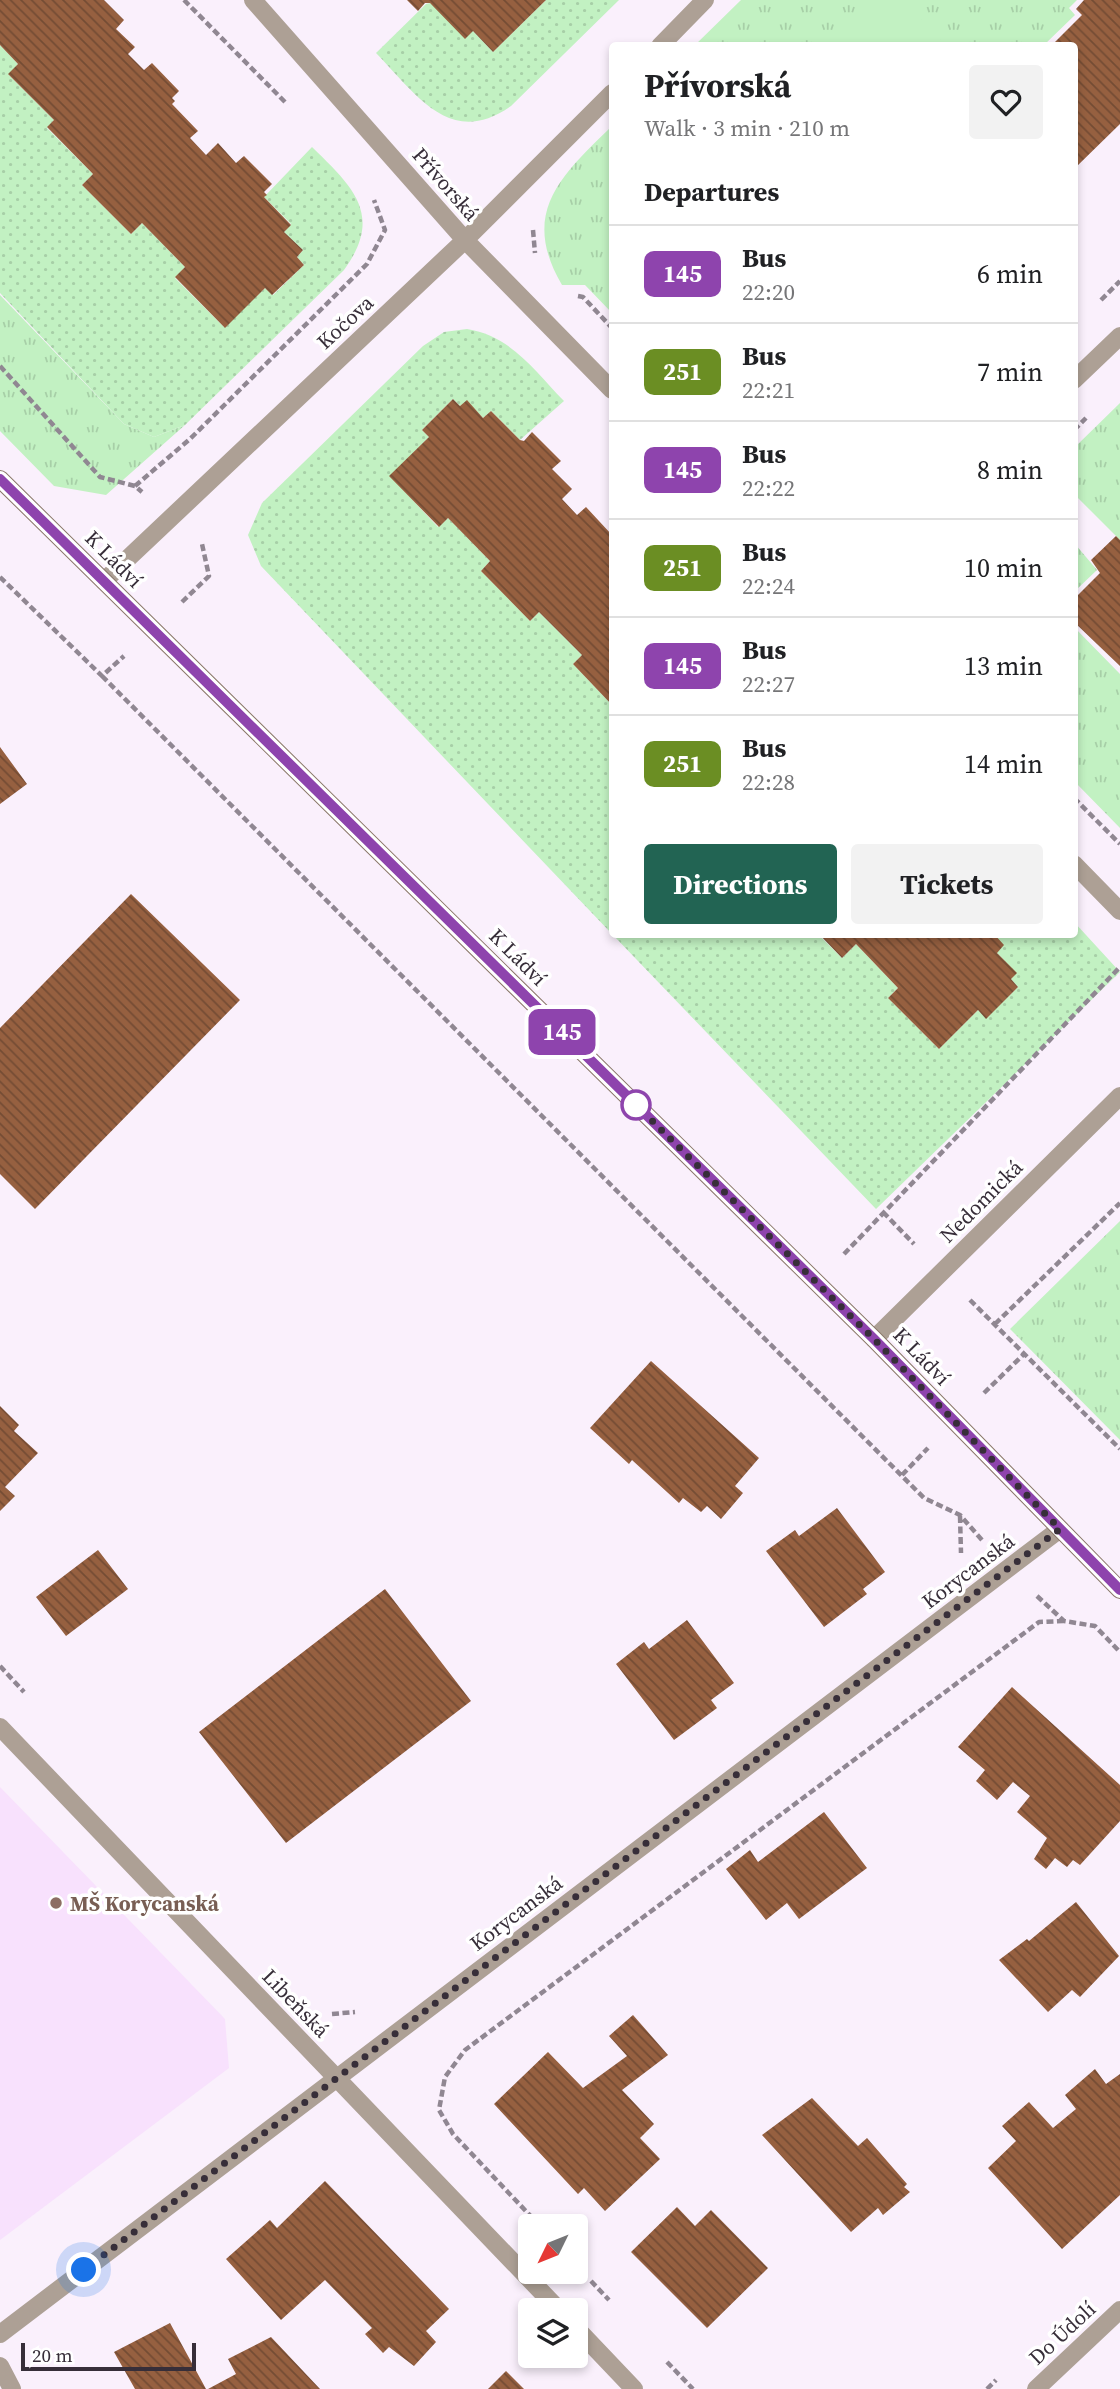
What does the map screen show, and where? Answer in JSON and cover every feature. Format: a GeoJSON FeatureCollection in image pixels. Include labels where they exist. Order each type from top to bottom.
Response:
{"type":"FeatureCollection","features":[{"type":"Feature","properties":{"kind":"street","name":"Přívorská"},"geometry":{"type":"LineString","coordinates":[[253,0],[465,240],[609,387]]}},
{"type":"Feature","properties":{"kind":"street"},"geometry":{"type":"LineString","coordinates":[[664,42],[705,0]]}},
{"type":"Feature","properties":{"kind":"street","name":"Kočova"},"geometry":{"type":"LineString","coordinates":[[104,581],[465,240],[609,96]]}},
{"type":"Feature","properties":{"kind":"street"},"geometry":{"type":"LineString","coordinates":[[1078,376],[1120,336]]}},
{"type":"Feature","properties":{"kind":"street","name":"K Ládví"},"geometry":{"type":"LineString","coordinates":[[0,479],[874,1339],[1120,1590]]}},
{"type":"Feature","properties":{"kind":"street"},"geometry":{"type":"LineString","coordinates":[[1078,868],[1120,911]]}},
{"type":"Feature","properties":{"kind":"street","name":"Nedomická"},"geometry":{"type":"LineString","coordinates":[[874,1339],[1120,1096]]}},
{"type":"Feature","properties":{"kind":"street","name":"Korycanská"},"geometry":{"type":"LineString","coordinates":[[0,2334],[1060,1529]]}},
{"type":"Feature","properties":{"kind":"street","name":"Libeňská"},"geometry":{"type":"LineString","coordinates":[[0,1727],[548,2298]]}},
{"type":"Feature","properties":{"kind":"street","name":"Do Údolí"},"geometry":{"type":"LineString","coordinates":[[1036,2389],[1120,2310]]}},
{"type":"Feature","properties":{"kind":"street"},"geometry":{"type":"LineString","coordinates":[[588,2341],[634,2389]]}},
{"type":"Feature","properties":{"kind":"street"},"geometry":{"type":"LineString","coordinates":[[0,2366],[12,2389]]}},
{"type":"Feature","properties":{"kind":"path"},"geometry":{"type":"LineString","coordinates":[[184,0],[292,109]]}},
{"type":"Feature","properties":{"kind":"path"},"geometry":{"type":"LineString","coordinates":[[135,486],[190,439],[367,264],[385,230],[370,188]]}},
{"type":"Feature","properties":{"kind":"path"},"geometry":{"type":"LineString","coordinates":[[533,225],[536,257]]}},
{"type":"Feature","properties":{"kind":"path"},"geometry":{"type":"LineString","coordinates":[[571,295],[583,297],[609,325]]}},
{"type":"Feature","properties":{"kind":"path"},"geometry":{"type":"LineString","coordinates":[[102,676],[924,1498],[960,1516],[1063,1621]]}},
{"type":"Feature","properties":{"kind":"path"},"geometry":{"type":"LineString","coordinates":[[1078,802],[1120,844]]}},
{"type":"Feature","properties":{"kind":"path"},"geometry":{"type":"LineString","coordinates":[[816,1283],[1120,967]]}},
{"type":"Feature","properties":{"kind":"path"},"geometry":{"type":"LineString","coordinates":[[995,1324],[1120,1203]]}},
{"type":"Feature","properties":{"kind":"path"},"geometry":{"type":"LineString","coordinates":[[883,1212],[1120,1449]]}},
{"type":"Feature","properties":{"kind":"path"},"geometry":{"type":"LineString","coordinates":[[981,1396],[1025,1353]]}},
{"type":"Feature","properties":{"kind":"path"},"geometry":{"type":"LineString","coordinates":[[902,1475],[928,1448]]}},
{"type":"Feature","properties":{"kind":"path"},"geometry":{"type":"LineString","coordinates":[[951,1561],[961,1553],[960,1516]]}},
{"type":"Feature","properties":{"kind":"path"},"geometry":{"type":"LineString","coordinates":[[529,2214],[453,2134],[439,2110],[445,2077],[465,2049],[1039,1622],[1063,1621],[1095,1626],[1120,1652]]}},
{"type":"Feature","properties":{"kind":"path"},"geometry":{"type":"LineString","coordinates":[[0,1666],[28,1696]]}},
{"type":"Feature","properties":{"kind":"path"},"geometry":{"type":"LineString","coordinates":[[321,2004],[331,2014],[361,2011]]}},
{"type":"Feature","properties":{"kind":"shaded area","name":"MŠ Korycanská"},"geometry":{"type":"Polygon","coordinates":[[[0,1787],[225,2019],[229,2068],[0,2240],[0,1787]]]}},
{"type":"Feature","properties":{"kind":"green space"},"geometry":{"type":"Polygon","coordinates":[[[546,0],[619,0],[511,106],[489,118],[470,122],[452,119],[436,111],[405,85],[376,53],[430,3],[473,31],[493,52],[546,0]]]}},
{"type":"Feature","properties":{"kind":"green space"},"geometry":{"type":"Polygon","coordinates":[[[741,0],[1077,0],[1069,8],[1075,15],[1047,42],[698,42],[741,0]]]}},
{"type":"Feature","properties":{"kind":"green space"},"geometry":{"type":"Polygon","coordinates":[[[873,0],[903,0],[941,40],[939,42],[828,42],[873,0]]]}},
{"type":"Feature","properties":{"kind":"green space"},"geometry":{"type":"Polygon","coordinates":[[[0,45],[18,64],[9,75],[54,120],[47,128],[93,174],[82,185],[131,234],[142,223],[185,267],[175,278],[224,327],[265,288],[273,295],[304,265],[297,257],[303,250],[284,232],[291,224],[264,197],[312,147],[340,175],[358,203],[362,217],[362,233],[356,251],[344,270],[185,425],[154,437],[124,424],[0,293],[0,45]]]}},
{"type":"Feature","properties":{"kind":"green space"},"geometry":{"type":"Polygon","coordinates":[[[609,129],[609,310],[585,285],[562,285],[550,259],[545,236],[546,216],[552,196],[577,161],[609,129]]]}},
{"type":"Feature","properties":{"kind":"green space"},"geometry":{"type":"Polygon","coordinates":[[[0,295],[124,424],[154,437],[185,425],[106,495],[54,486],[0,431],[0,295]]]}},
{"type":"Feature","properties":{"kind":"green space"},"geometry":{"type":"Polygon","coordinates":[[[467,329],[496,339],[532,366],[564,401],[520,440],[491,411],[483,418],[467,401],[460,406],[453,399],[422,430],[429,437],[390,476],[438,527],[448,518],[490,561],[481,571],[530,621],[539,612],[582,655],[573,664],[609,702],[609,931],[261,566],[248,535],[262,503],[423,346],[444,332],[467,329]]]}},
{"type":"Feature","properties":{"kind":"green space"},"geometry":{"type":"Polygon","coordinates":[[[1120,403],[1120,540],[1078,498],[1078,444],[1120,403]]]}},
{"type":"Feature","properties":{"kind":"green space"},"geometry":{"type":"Polygon","coordinates":[[[1078,548],[1097,570],[1078,588],[1078,548]]]}},
{"type":"Feature","properties":{"kind":"green space"},"geometry":{"type":"Polygon","coordinates":[[[1078,631],[1120,674],[1120,828],[1078,785],[1078,631]]]}},
{"type":"Feature","properties":{"kind":"green space"},"geometry":{"type":"Polygon","coordinates":[[[1078,926],[1120,972],[876,1209],[616,938],[822,938],[842,958],[856,944],[898,988],[888,998],[939,1049],[978,1010],[986,1018],[1018,987],[1011,979],[1016,973],[997,953],[994,938],[1078,938],[1078,926]]]}},
{"type":"Feature","properties":{"kind":"green space"},"geometry":{"type":"Polygon","coordinates":[[[1120,1221],[1120,1440],[1010,1329],[1120,1221]]]}},
{"type":"Feature","properties":{"kind":"building"},"geometry":{"type":"Polygon","coordinates":[[[0,0],[104,0],[124,20],[116,29],[135,47],[128,54],[144,70],[152,63],[179,91],[172,98],[175,101],[172,104],[198,131],[190,138],[206,155],[218,143],[236,163],[244,156],[272,184],[264,192],[267,195],[264,197],[291,225],[284,232],[303,250],[297,257],[304,265],[272,295],[265,288],[225,328],[175,277],[185,267],[142,223],[131,234],[82,185],[93,174],[47,127],[54,120],[8,74],[18,64],[0,45],[0,0]]]}},
{"type":"Feature","properties":{"kind":"building"},"geometry":{"type":"Polygon","coordinates":[[[407,0],[546,0],[493,52],[473,31],[465,39],[430,3],[425,3],[418,11],[407,0]]]}},
{"type":"Feature","properties":{"kind":"building"},"geometry":{"type":"Polygon","coordinates":[[[1084,0],[1120,0],[1120,124],[1078,165],[1078,42],[1055,42],[1082,15],[1076,9],[1084,0]]]}},
{"type":"Feature","properties":{"kind":"building"},"geometry":{"type":"Polygon","coordinates":[[[453,399],[460,406],[467,400],[483,418],[491,411],[520,440],[524,441],[532,432],[561,461],[552,469],[572,489],[562,499],[577,515],[586,507],[609,532],[609,702],[573,664],[582,655],[539,612],[530,621],[481,571],[490,561],[448,518],[439,527],[389,476],[429,437],[422,430],[453,399]]]}},
{"type":"Feature","properties":{"kind":"building"},"geometry":{"type":"Polygon","coordinates":[[[1116,536],[1120,540],[1120,666],[1078,626],[1078,595],[1100,573],[1091,560],[1116,536]]]}},
{"type":"Feature","properties":{"kind":"building"},"geometry":{"type":"Polygon","coordinates":[[[0,747],[27,784],[0,804],[0,747]]]}},
{"type":"Feature","properties":{"kind":"building"},"geometry":{"type":"Polygon","coordinates":[[[131,894],[240,1000],[35,1209],[0,1174],[0,1028],[131,894]]]}},
{"type":"Feature","properties":{"kind":"building"},"geometry":{"type":"Polygon","coordinates":[[[823,938],[998,938],[1004,945],[997,953],[1017,973],[1011,979],[1018,987],[986,1019],[978,1010],[939,1049],[888,998],[898,988],[856,944],[842,958],[823,938]]]}},
{"type":"Feature","properties":{"kind":"building"},"geometry":{"type":"Polygon","coordinates":[[[651,1361],[759,1458],[735,1486],[743,1493],[721,1519],[707,1506],[701,1512],[683,1498],[679,1503],[632,1460],[629,1464],[590,1428],[651,1361]]]}},
{"type":"Feature","properties":{"kind":"building"},"geometry":{"type":"Polygon","coordinates":[[[0,1406],[19,1425],[14,1431],[38,1453],[5,1487],[15,1496],[0,1511],[0,1406]]]}},
{"type":"Feature","properties":{"kind":"building"},"geometry":{"type":"Polygon","coordinates":[[[837,1508],[885,1572],[863,1589],[867,1594],[824,1627],[766,1551],[795,1530],[799,1536],[837,1508]]]}},
{"type":"Feature","properties":{"kind":"building"},"geometry":{"type":"Polygon","coordinates":[[[98,1550],[128,1589],[66,1636],[36,1597],[98,1550]]]}},
{"type":"Feature","properties":{"kind":"building"},"geometry":{"type":"Polygon","coordinates":[[[385,1589],[471,1701],[286,1843],[199,1732],[385,1589]]]}},
{"type":"Feature","properties":{"kind":"building"},"geometry":{"type":"Polygon","coordinates":[[[687,1620],[734,1683],[711,1700],[717,1708],[674,1740],[616,1664],[644,1642],[649,1649],[687,1620]]]}},
{"type":"Feature","properties":{"kind":"building"},"geometry":{"type":"Polygon","coordinates":[[[1012,1687],[1120,1785],[1120,1821],[1080,1865],[1073,1860],[1067,1867],[1055,1858],[1046,1869],[1034,1859],[1047,1838],[1017,1812],[1030,1796],[1013,1782],[997,1800],[976,1781],[985,1770],[958,1747],[1012,1687]]]}},
{"type":"Feature","properties":{"kind":"building"},"geometry":{"type":"Polygon","coordinates":[[[824,1812],[867,1868],[799,1919],[787,1903],[766,1920],[726,1869],[750,1850],[758,1862],[824,1812]]]}},
{"type":"Feature","properties":{"kind":"building"},"geometry":{"type":"Polygon","coordinates":[[[1076,1902],[1119,1956],[1080,1997],[1072,1990],[1048,2012],[999,1960],[1027,1939],[1029,1941],[1076,1902]]]}},
{"type":"Feature","properties":{"kind":"building"},"geometry":{"type":"Polygon","coordinates":[[[633,2015],[668,2055],[622,2090],[654,2124],[640,2138],[660,2159],[605,2211],[584,2188],[578,2194],[494,2104],[548,2052],[583,2088],[627,2056],[609,2036],[633,2015]]]}},
{"type":"Feature","properties":{"kind":"building"},"geometry":{"type":"Polygon","coordinates":[[[1095,2069],[1106,2084],[1120,2074],[1120,2195],[1062,2249],[988,2168],[1016,2141],[1002,2126],[1029,2102],[1053,2128],[1076,2109],[1065,2095],[1095,2069]]]}},
{"type":"Feature","properties":{"kind":"building"},"geometry":{"type":"Polygon","coordinates":[[[812,2098],[858,2146],[867,2138],[907,2184],[904,2187],[910,2192],[883,2215],[878,2208],[851,2232],[762,2135],[812,2098]]]}},
{"type":"Feature","properties":{"kind":"building"},"geometry":{"type":"Polygon","coordinates":[[[325,2181],[449,2309],[426,2331],[436,2342],[414,2366],[389,2347],[383,2353],[365,2334],[372,2328],[325,2280],[281,2320],[226,2259],[270,2220],[277,2228],[325,2181]]]}},
{"type":"Feature","properties":{"kind":"building"},"geometry":{"type":"Polygon","coordinates":[[[677,2207],[695,2226],[711,2210],[768,2268],[707,2328],[631,2252],[677,2207]]]}},
{"type":"Feature","properties":{"kind":"building"},"geometry":{"type":"Polygon","coordinates":[[[170,2323],[206,2389],[135,2389],[114,2352],[170,2323]]]}},
{"type":"Feature","properties":{"kind":"building"},"geometry":{"type":"Polygon","coordinates":[[[271,2337],[320,2389],[208,2389],[236,2374],[228,2359],[271,2337]]]}},
{"type":"Feature","properties":{"kind":"building"},"geometry":{"type":"Polygon","coordinates":[[[506,2371],[524,2389],[488,2389],[506,2371]]]}},
{"type":"Feature","properties":{"kind":"bus line","name":"145"},"geometry":{"type":"LineString","coordinates":[[0,479],[874,1339],[1120,1590]]}},
{"type":"Feature","properties":{"kind":"place","name":"MŠ Korycanská"},"geometry":{"type":"Point","coordinates":[56,1903]}},
{"type":"Feature","properties":{"kind":"route"},"geometry":{"type":"LineString","coordinates":[[84,2270],[1060,1529],[874,1339],[636,1105]]}}]}
